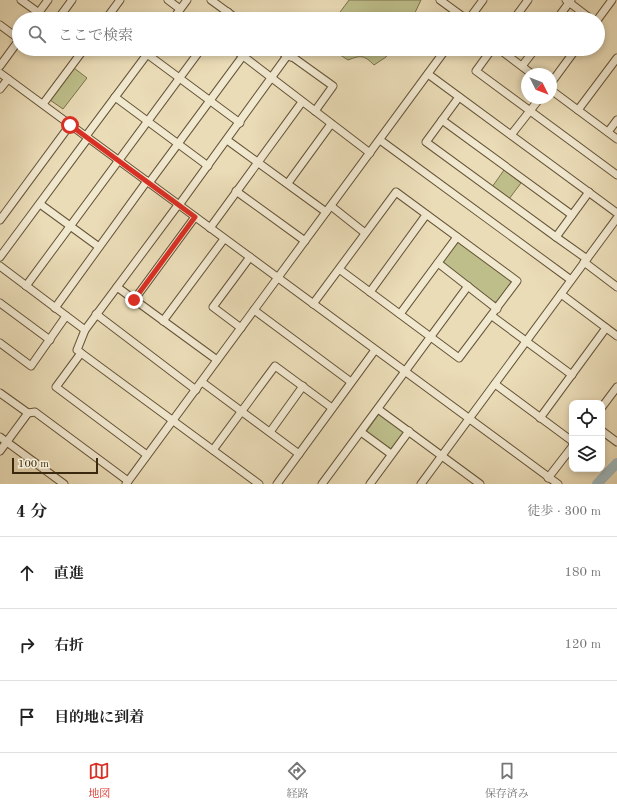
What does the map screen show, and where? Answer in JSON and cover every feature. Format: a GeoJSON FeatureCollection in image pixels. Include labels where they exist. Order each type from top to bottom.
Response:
{"type":"FeatureCollection","features":[{"type":"Feature","properties":{"kind":"street"},"geometry":{"type":"LineString","coordinates":[[21,0],[32,12]]}},
{"type":"Feature","properties":{"kind":"street"},"geometry":{"type":"LineString","coordinates":[[39,12],[48,0]]}},
{"type":"Feature","properties":{"kind":"street"},"geometry":{"type":"LineString","coordinates":[[63,12],[72,0]]}},
{"type":"Feature","properties":{"kind":"street"},"geometry":{"type":"LineString","coordinates":[[111,12],[120,0]]}},
{"type":"Feature","properties":{"kind":"street"},"geometry":{"type":"LineString","coordinates":[[168,0],[180,9]]}},
{"type":"Feature","properties":{"kind":"street"},"geometry":{"type":"LineString","coordinates":[[178,12],[187,0]]}},
{"type":"Feature","properties":{"kind":"street"},"geometry":{"type":"LineString","coordinates":[[211,0],[228,12]]}},
{"type":"Feature","properties":{"kind":"street"},"geometry":{"type":"LineString","coordinates":[[440,0],[448,2],[459,12]]}},
{"type":"Feature","properties":{"kind":"street"},"geometry":{"type":"LineString","coordinates":[[474,12],[483,0]]}},
{"type":"Feature","properties":{"kind":"street"},"geometry":{"type":"LineString","coordinates":[[519,12],[528,0]]}},
{"type":"Feature","properties":{"kind":"street"},"geometry":{"type":"LineString","coordinates":[[603,12],[612,0]]}},
{"type":"Feature","properties":{"kind":"street"},"geometry":{"type":"LineString","coordinates":[[562,12],[569,1],[582,12]]}},
{"type":"Feature","properties":{"kind":"street"},"geometry":{"type":"LineString","coordinates":[[0,25],[12,34]]}},
{"type":"Feature","properties":{"kind":"street"},"geometry":{"type":"LineString","coordinates":[[0,66],[12,49]]}},
{"type":"Feature","properties":{"kind":"street"},"geometry":{"type":"LineString","coordinates":[[43,104],[79,56]]}},
{"type":"Feature","properties":{"kind":"street"},"geometry":{"type":"LineString","coordinates":[[0,256],[40,204],[115,97],[146,56]]}},
{"type":"Feature","properties":{"kind":"street"},"geometry":{"type":"LineString","coordinates":[[154,56],[180,79],[240,123]]}},
{"type":"Feature","properties":{"kind":"street"},"geometry":{"type":"LineString","coordinates":[[26,286],[196,56]]}},
{"type":"Feature","properties":{"kind":"street"},"geometry":{"type":"LineString","coordinates":[[55,308],[98,247],[178,144],[243,56],[370,153]]}},
{"type":"Feature","properties":{"kind":"street"},"geometry":{"type":"LineString","coordinates":[[259,484],[77,350],[85,330],[96,314],[240,123],[287,56],[294,58],[333,86],[315,111]]}},
{"type":"Feature","properties":{"kind":"street"},"geometry":{"type":"LineString","coordinates":[[0,393],[28,413],[35,412],[127,482],[441,56]]}},
{"type":"Feature","properties":{"kind":"street"},"geometry":{"type":"LineString","coordinates":[[487,56],[476,71],[617,175]]}},
{"type":"Feature","properties":{"kind":"street"},"geometry":{"type":"LineString","coordinates":[[508,56],[524,68]]}},
{"type":"Feature","properties":{"kind":"street"},"geometry":{"type":"LineString","coordinates":[[522,66],[530,56]]}},
{"type":"Feature","properties":{"kind":"street"},"geometry":{"type":"LineString","coordinates":[[557,75],[571,56]]}},
{"type":"Feature","properties":{"kind":"street"},"geometry":{"type":"LineString","coordinates":[[578,110],[617,58]]}},
{"type":"Feature","properties":{"kind":"street"},"geometry":{"type":"LineString","coordinates":[[0,73],[558,484]]}},
{"type":"Feature","properties":{"kind":"street"},"geometry":{"type":"LineString","coordinates":[[428,74],[617,213]]}},
{"type":"Feature","properties":{"kind":"street"},"geometry":{"type":"LineString","coordinates":[[0,89],[8,79]]}},
{"type":"Feature","properties":{"kind":"street"},"geometry":{"type":"LineString","coordinates":[[557,94],[617,139]]}},
{"type":"Feature","properties":{"kind":"street"},"geometry":{"type":"LineString","coordinates":[[115,97],[208,166]]}},
{"type":"Feature","properties":{"kind":"street"},"geometry":{"type":"LineString","coordinates":[[459,97],[426,142],[556,237],[616,285]]}},
{"type":"Feature","properties":{"kind":"street"},"geometry":{"type":"LineString","coordinates":[[210,228],[302,102]]}},
{"type":"Feature","properties":{"kind":"street"},"geometry":{"type":"LineString","coordinates":[[511,135],[535,104]]}},
{"type":"Feature","properties":{"kind":"street"},"geometry":{"type":"LineString","coordinates":[[442,120],[572,215]]}},
{"type":"Feature","properties":{"kind":"street"},"geometry":{"type":"LineString","coordinates":[[608,132],[617,120]]}},
{"type":"Feature","properties":{"kind":"street"},"geometry":{"type":"LineString","coordinates":[[288,183],[331,124]]}},
{"type":"Feature","properties":{"kind":"street"},"geometry":{"type":"LineString","coordinates":[[0,220],[70,125]]}},
{"type":"Feature","properties":{"kind":"street"},"geometry":{"type":"LineString","coordinates":[[227,140],[288,183],[366,233]]}},
{"type":"Feature","properties":{"kind":"street"},"geometry":{"type":"LineString","coordinates":[[380,140],[571,280]]}},
{"type":"Feature","properties":{"kind":"street"},"geometry":{"type":"LineString","coordinates":[[236,191],[305,241]]}},
{"type":"Feature","properties":{"kind":"street"},"geometry":{"type":"LineString","coordinates":[[313,304],[396,192],[517,281],[459,358],[339,269]]}},
{"type":"Feature","properties":{"kind":"street"},"geometry":{"type":"LineString","coordinates":[[556,237],[589,192]]}},
{"type":"Feature","properties":{"kind":"street"},"geometry":{"type":"LineString","coordinates":[[40,204],[98,247]]}},
{"type":"Feature","properties":{"kind":"street"},"geometry":{"type":"LineString","coordinates":[[370,292],[426,215]]}},
{"type":"Feature","properties":{"kind":"street"},"geometry":{"type":"LineString","coordinates":[[134,300],[195,217]]}},
{"type":"Feature","properties":{"kind":"street"},"geometry":{"type":"LineString","coordinates":[[420,484],[617,218]]}},
{"type":"Feature","properties":{"kind":"street"},"geometry":{"type":"LineString","coordinates":[[400,314],[457,237]]}},
{"type":"Feature","properties":{"kind":"street"},"geometry":{"type":"LineString","coordinates":[[163,322],[224,239]]}},
{"type":"Feature","properties":{"kind":"street"},"geometry":{"type":"LineString","coordinates":[[241,328],[213,307],[250,258]]}},
{"type":"Feature","properties":{"kind":"street"},"geometry":{"type":"LineString","coordinates":[[438,263],[497,309]]}},
{"type":"Feature","properties":{"kind":"street"},"geometry":{"type":"LineString","coordinates":[[0,266],[85,330]]}},
{"type":"Feature","properties":{"kind":"street"},"geometry":{"type":"LineString","coordinates":[[322,484],[468,286]]}},
{"type":"Feature","properties":{"kind":"street"},"geometry":{"type":"LineString","coordinates":[[117,287],[217,360]]}},
{"type":"Feature","properties":{"kind":"street"},"geometry":{"type":"LineString","coordinates":[[561,294],[617,336]]}},
{"type":"Feature","properties":{"kind":"street"},"geometry":{"type":"LineString","coordinates":[[0,303],[50,340]]}},
{"type":"Feature","properties":{"kind":"street"},"geometry":{"type":"LineString","coordinates":[[254,310],[351,382]]}},
{"type":"Feature","properties":{"kind":"street"},"geometry":{"type":"LineString","coordinates":[[96,314],[196,390]]}},
{"type":"Feature","properties":{"kind":"street"},"geometry":{"type":"LineString","coordinates":[[0,343],[31,366],[66,316]]}},
{"type":"Feature","properties":{"kind":"street"},"geometry":{"type":"LineString","coordinates":[[492,316],[572,375]]}},
{"type":"Feature","properties":{"kind":"street"},"geometry":{"type":"LineString","coordinates":[[540,418],[606,328]]}},
{"type":"Feature","properties":{"kind":"street"},"geometry":{"type":"LineString","coordinates":[[279,483],[375,350]]}},
{"type":"Feature","properties":{"kind":"street"},"geometry":{"type":"LineString","coordinates":[[81,353],[56,388],[147,455]]}},
{"type":"Feature","properties":{"kind":"street"},"geometry":{"type":"LineString","coordinates":[[213,450],[275,366],[332,408]]}},
{"type":"Feature","properties":{"kind":"street"},"geometry":{"type":"LineString","coordinates":[[202,382],[299,454]]}},
{"type":"Feature","properties":{"kind":"street"},"geometry":{"type":"LineString","coordinates":[[495,384],[569,439]]}},
{"type":"Feature","properties":{"kind":"street"},"geometry":{"type":"LineString","coordinates":[[270,432],[303,386]]}},
{"type":"Feature","properties":{"kind":"street"},"geometry":{"type":"LineString","coordinates":[[605,403],[617,387]]}},
{"type":"Feature","properties":{"kind":"street"},"geometry":{"type":"LineString","coordinates":[[378,409],[476,483]]}},
{"type":"Feature","properties":{"kind":"street"},"geometry":{"type":"LineString","coordinates":[[0,451],[28,413]]}},
{"type":"Feature","properties":{"kind":"street"},"geometry":{"type":"LineString","coordinates":[[370,484],[409,431]]}},
{"type":"Feature","properties":{"kind":"street"},"geometry":{"type":"LineString","coordinates":[[361,432],[392,454]]}},
{"type":"Feature","properties":{"kind":"street"},"geometry":{"type":"LineString","coordinates":[[605,433],[617,442]]}},
{"type":"Feature","properties":{"kind":"street"},"geometry":{"type":"LineString","coordinates":[[0,437],[64,484]]}},
{"type":"Feature","properties":{"kind":"street"},"geometry":{"type":"LineString","coordinates":[[548,478],[569,451]]}},
{"type":"Feature","properties":{"kind":"green space"},"geometry":{"type":"Polygon","coordinates":[[[349,0],[421,0],[415,12],[340,12],[349,0]]]}},
{"type":"Feature","properties":{"kind":"green space"},"geometry":{"type":"Polygon","coordinates":[[[342,56],[387,56],[374,65],[368,59],[362,57],[356,57],[348,60],[342,56]]]}},
{"type":"Feature","properties":{"kind":"green space"},"geometry":{"type":"Polygon","coordinates":[[[74,68],[87,78],[63,109],[50,100],[74,68]]]}},
{"type":"Feature","properties":{"kind":"green space"},"geometry":{"type":"Polygon","coordinates":[[[504,170],[521,183],[509,199],[492,187],[504,170]]]}},
{"type":"Feature","properties":{"kind":"green space"},"geometry":{"type":"Polygon","coordinates":[[[457,241],[511,280],[511,286],[499,302],[494,302],[444,264],[443,260],[457,241]]]}},
{"type":"Feature","properties":{"kind":"green space"},"geometry":{"type":"Polygon","coordinates":[[[379,414],[404,432],[390,450],[366,432],[379,414]]]}},
{"type":"Feature","properties":{"kind":"waterway"},"geometry":{"type":"LineString","coordinates":[[597,484],[617,463]]}},
{"type":"Feature","properties":{"kind":"route"},"geometry":{"type":"LineString","coordinates":[[70,125],[195,217],[134,300]]}}]}
